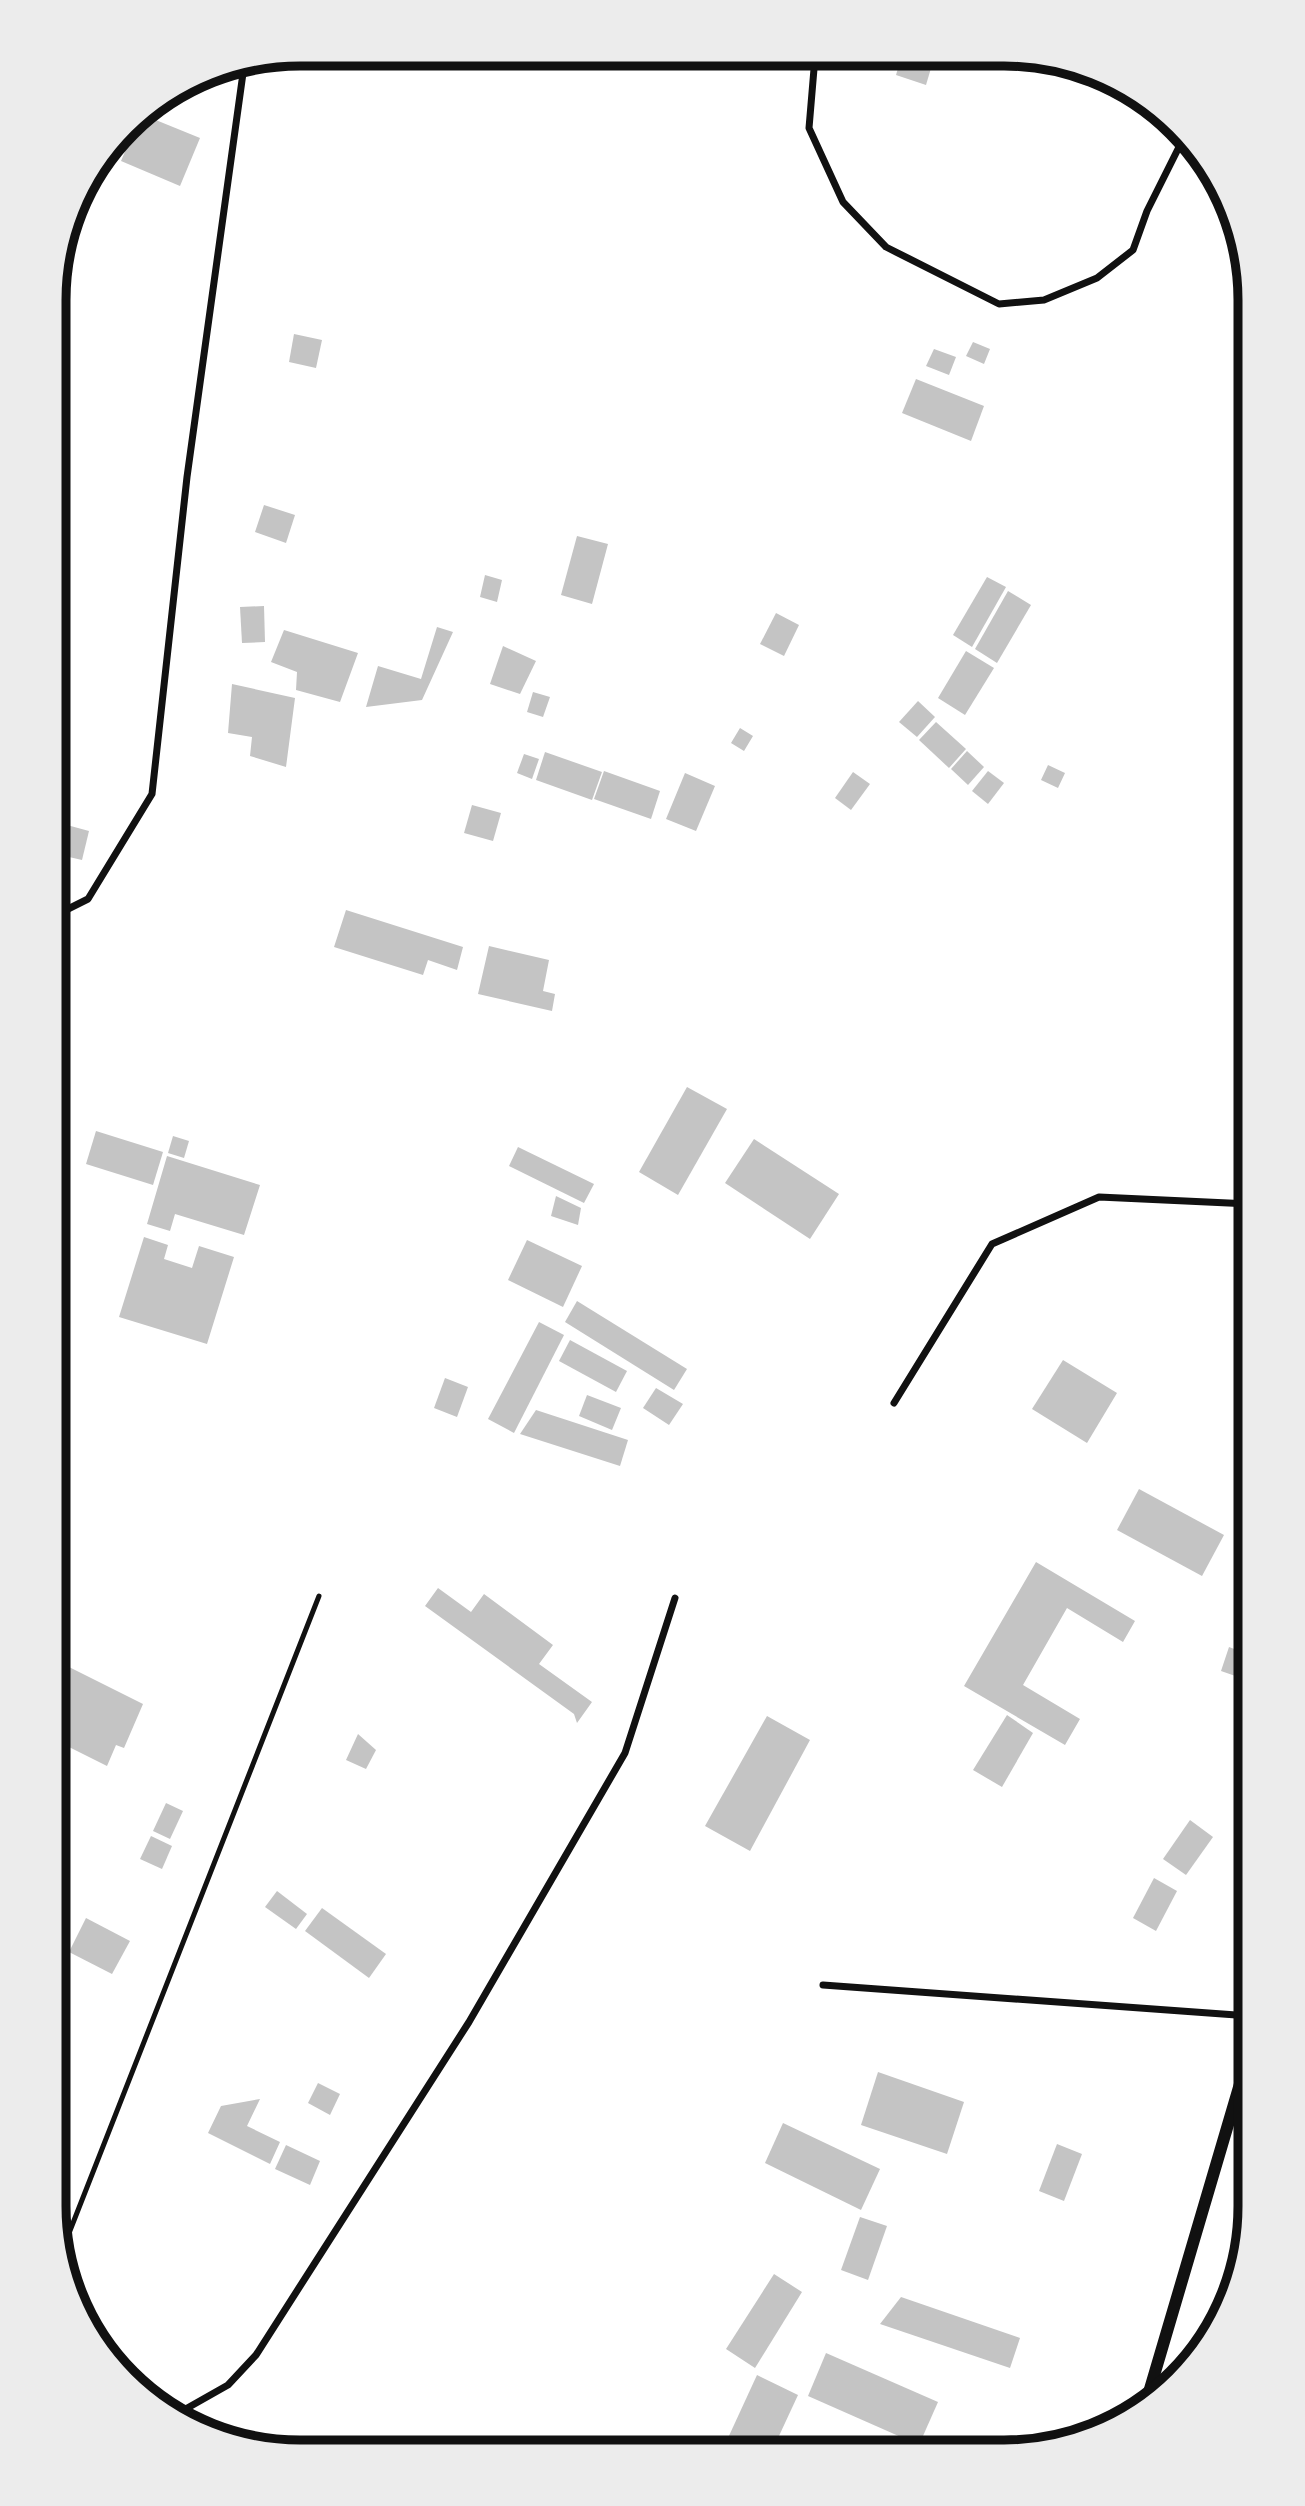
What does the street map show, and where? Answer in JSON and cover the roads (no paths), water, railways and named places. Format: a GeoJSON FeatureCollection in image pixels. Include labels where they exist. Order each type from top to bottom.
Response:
{"type":"FeatureCollection","features":[{"type":"Feature","properties":{"kind":"street"},"geometry":{"type":"LineString","coordinates":[[814,66],[809,128],[843,202],[886,247],[999,304],[1044,300],[1097,278],[1133,250],[1147,211],[1180,146]]}},
{"type":"Feature","properties":{"kind":"street"},"geometry":{"type":"LineString","coordinates":[[66,910],[88,899],[152,794],[187,477],[243,74]]}},
{"type":"Feature","properties":{"kind":"street"},"geometry":{"type":"LineString","coordinates":[[894,1403],[992,1244],[1099,1197],[1238,1203]]}},
{"type":"Feature","properties":{"kind":"street"},"geometry":{"type":"LineString","coordinates":[[185,2409],[228,2385],[257,2355],[469,2022],[625,1753],[675,1598]]}},
{"type":"Feature","properties":{"kind":"street"},"geometry":{"type":"LineString","coordinates":[[823,1985],[1238,2015]]}},
{"type":"Feature","properties":{"kind":"street"},"geometry":{"type":"LineString","coordinates":[[1152,2387],[1238,2091]]}},
{"type":"Feature","properties":{"kind":"lane"},"geometry":{"type":"LineString","coordinates":[[69,2234],[319,1596]]}}]}
